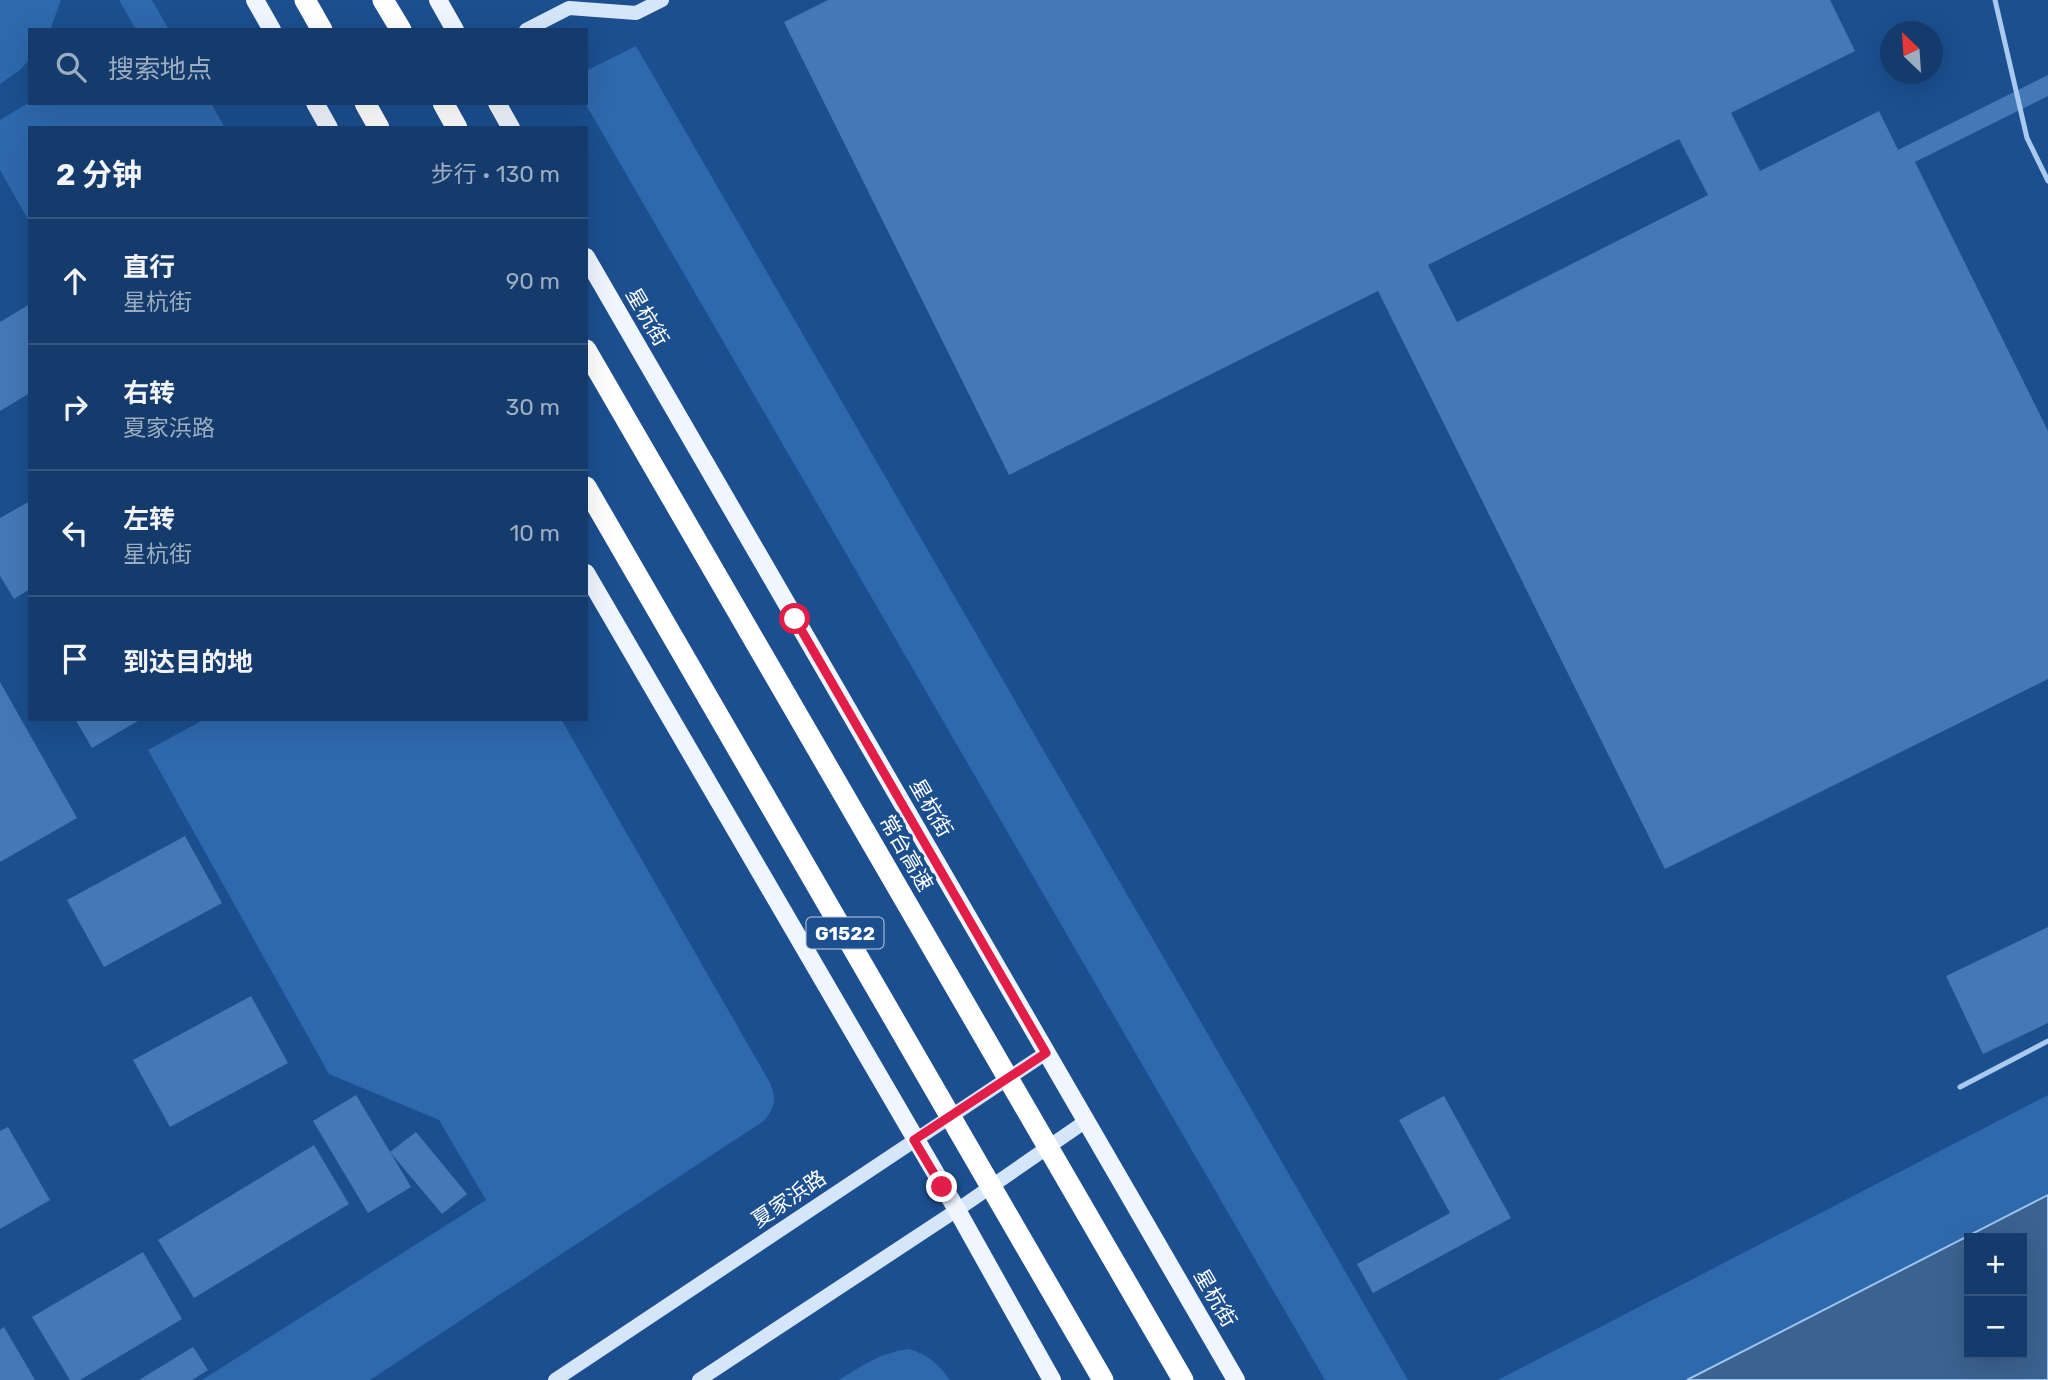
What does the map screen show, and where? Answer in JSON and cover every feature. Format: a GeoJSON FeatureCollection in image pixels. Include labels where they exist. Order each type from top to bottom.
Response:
{"type":"FeatureCollection","features":[{"type":"Feature","properties":{"kind":"highway"},"geometry":{"type":"LineString","coordinates":[[305,0],[321,28]]}},
{"type":"Feature","properties":{"kind":"highway"},"geometry":{"type":"LineString","coordinates":[[383,0],[400,28]]}},
{"type":"Feature","properties":{"kind":"highway"},"geometry":{"type":"LineString","coordinates":[[366,105],[378,126]]}},
{"type":"Feature","properties":{"kind":"highway"},"geometry":{"type":"LineString","coordinates":[[444,105],[456,126]]}},
{"type":"Feature","properties":{"kind":"highway","name":"常台高速"},"geometry":{"type":"LineString","coordinates":[[588,353],[1183,1380]]}},
{"type":"Feature","properties":{"kind":"highway","name":"G1522"},"geometry":{"type":"LineString","coordinates":[[588,489],[1103,1380]]}},
{"type":"Feature","properties":{"kind":"main road"},"geometry":{"type":"LineString","coordinates":[[255,0],[271,28]]}},
{"type":"Feature","properties":{"kind":"main road"},"geometry":{"type":"LineString","coordinates":[[438,0],[454,28]]}},
{"type":"Feature","properties":{"kind":"main road"},"geometry":{"type":"LineString","coordinates":[[530,28],[569,8],[636,13],[662,0]]}},
{"type":"Feature","properties":{"kind":"main road"},"geometry":{"type":"LineString","coordinates":[[316,105],[328,126]]}},
{"type":"Feature","properties":{"kind":"main road"},"geometry":{"type":"LineString","coordinates":[[498,105],[510,126]]}},
{"type":"Feature","properties":{"kind":"main road","name":"星杭街"},"geometry":{"type":"LineString","coordinates":[[588,260],[1237,1380]]}},
{"type":"Feature","properties":{"kind":"main road"},"geometry":{"type":"LineString","coordinates":[[588,576],[957,1210],[1052,1380]]}},
{"type":"Feature","properties":{"kind":"main road","name":"夏家浜路"},"geometry":{"type":"LineString","coordinates":[[555,1380],[1046,1053]]}},
{"type":"Feature","properties":{"kind":"main road"},"geometry":{"type":"LineString","coordinates":[[699,1380],[957,1210],[1086,1121]]}},
{"type":"Feature","properties":{"kind":"lane"},"geometry":{"type":"LineString","coordinates":[[569,8],[584,0]]}},
{"type":"Feature","properties":{"kind":"lane"},"geometry":{"type":"LineString","coordinates":[[1995,0],[2027,138],[2048,181]]}},
{"type":"Feature","properties":{"kind":"lane"},"geometry":{"type":"LineString","coordinates":[[1960,1087],[2048,1041]]}},
{"type":"Feature","properties":{"kind":"shaded area"},"geometry":{"type":"Polygon","coordinates":[[[0,0],[61,0],[51,28],[28,28],[28,61],[0,84],[0,0]]]}},
{"type":"Feature","properties":{"kind":"shaded area"},"geometry":{"type":"Polygon","coordinates":[[[119,0],[152,0],[168,28],[135,28],[119,0]]]}},
{"type":"Feature","properties":{"kind":"shaded area"},"geometry":{"type":"Polygon","coordinates":[[[636,46],[1408,1380],[1325,1380],[586,105],[588,70],[636,46]]]}},
{"type":"Feature","properties":{"kind":"shaded area"},"geometry":{"type":"Polygon","coordinates":[[[28,103],[212,105],[224,126],[28,126],[28,219],[0,170],[0,120],[28,103]]]}},
{"type":"Feature","properties":{"kind":"shaded area"},"geometry":{"type":"Polygon","coordinates":[[[201,721],[562,721],[770,1083],[774,1094],[771,1111],[765,1120],[370,1380],[202,1380],[486,1200],[439,1120],[329,1074],[148,750],[201,721]]]}},
{"type":"Feature","properties":{"kind":"shaded area"},"geometry":{"type":"Polygon","coordinates":[[[2048,1095],[2048,1195],[1974,1233],[1964,1233],[1964,1238],[1687,1380],[1498,1380],[2048,1095]]]}},
{"type":"Feature","properties":{"kind":"shaded area"},"geometry":{"type":"Polygon","coordinates":[[[2048,1195],[2048,1380],[1687,1380],[1964,1238],[1964,1359],[2027,1359],[2027,1233],[1974,1233],[2048,1195]]]}},
{"type":"Feature","properties":{"kind":"shaded area"},"geometry":{"type":"Polygon","coordinates":[[[908,1349],[932,1360],[950,1380],[839,1380],[880,1357],[908,1349]]]}},
{"type":"Feature","properties":{"kind":"building"},"geometry":{"type":"Polygon","coordinates":[[[828,0],[1830,0],[1855,51],[1731,113],[1760,171],[1879,111],[1898,150],[2048,75],[2048,96],[1915,162],[2048,431],[2048,679],[1665,869],[1378,291],[1009,475],[784,22],[828,0]],[[1679,139],[1428,265],[1457,322],[1708,195],[1679,139]]]}},
{"type":"Feature","properties":{"kind":"building"},"geometry":{"type":"Polygon","coordinates":[[[28,305],[28,394],[0,411],[0,322],[28,305]]]}},
{"type":"Feature","properties":{"kind":"building"},"geometry":{"type":"Polygon","coordinates":[[[28,502],[28,590],[14,599],[0,576],[0,518],[28,502]]]}},
{"type":"Feature","properties":{"kind":"building"},"geometry":{"type":"Polygon","coordinates":[[[0,682],[77,818],[0,862],[0,682]]]}},
{"type":"Feature","properties":{"kind":"building"},"geometry":{"type":"Polygon","coordinates":[[[76,721],[138,721],[92,748],[76,721]]]}},
{"type":"Feature","properties":{"kind":"building"},"geometry":{"type":"Polygon","coordinates":[[[185,836],[222,903],[104,967],[67,900],[185,836]]]}},
{"type":"Feature","properties":{"kind":"building"},"geometry":{"type":"Polygon","coordinates":[[[2048,927],[2048,1023],[1983,1054],[1946,976],[2048,927]]]}},
{"type":"Feature","properties":{"kind":"building"},"geometry":{"type":"Polygon","coordinates":[[[251,996],[288,1063],[170,1127],[133,1060],[251,996]]]}},
{"type":"Feature","properties":{"kind":"building"},"geometry":{"type":"Polygon","coordinates":[[[356,1095],[411,1187],[368,1213],[313,1121],[356,1095]]]}},
{"type":"Feature","properties":{"kind":"building"},"geometry":{"type":"Polygon","coordinates":[[[1444,1096],[1511,1218],[1373,1293],[1357,1264],[1450,1213],[1399,1120],[1444,1096]]]}},
{"type":"Feature","properties":{"kind":"building"},"geometry":{"type":"Polygon","coordinates":[[[8,1127],[50,1200],[0,1229],[0,1131],[8,1127]]]}},
{"type":"Feature","properties":{"kind":"building"},"geometry":{"type":"Polygon","coordinates":[[[416,1132],[467,1194],[442,1214],[390,1152],[416,1132]]]}},
{"type":"Feature","properties":{"kind":"building"},"geometry":{"type":"Polygon","coordinates":[[[314,1145],[349,1204],[194,1298],[158,1240],[314,1145]]]}},
{"type":"Feature","properties":{"kind":"building"},"geometry":{"type":"Polygon","coordinates":[[[143,1252],[182,1319],[80,1380],[70,1380],[32,1317],[143,1252]]]}},
{"type":"Feature","properties":{"kind":"building"},"geometry":{"type":"Polygon","coordinates":[[[4,1327],[35,1380],[0,1380],[0,1330],[4,1327]]]}},
{"type":"Feature","properties":{"kind":"building"},"geometry":{"type":"Polygon","coordinates":[[[193,1347],[208,1370],[192,1380],[139,1380],[193,1347]]]}},
{"type":"Feature","properties":{"kind":"route"},"geometry":{"type":"LineString","coordinates":[[795,619],[1046,1053],[914,1140],[942,1187]]}}]}
